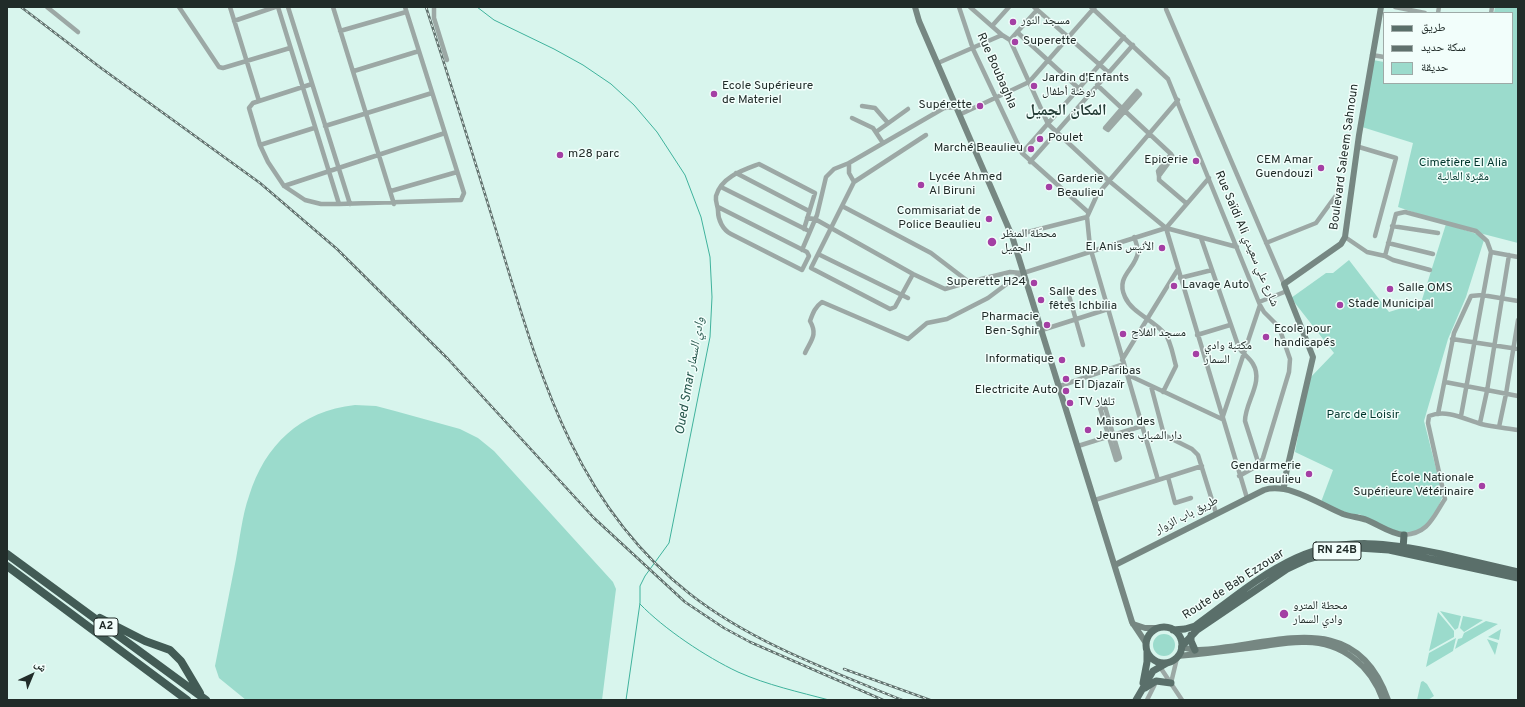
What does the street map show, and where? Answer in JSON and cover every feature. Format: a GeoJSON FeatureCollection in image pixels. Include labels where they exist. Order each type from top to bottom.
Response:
{"type":"FeatureCollection","features":[{"type":"Feature","properties":{"kind":"highway","name":"A2"},"geometry":{"type":"LineString","coordinates":[[7,554],[205,699]]}},
{"type":"Feature","properties":{"kind":"highway","name":"A2"},"geometry":{"type":"LineString","coordinates":[[7,566],[187,700]]}},
{"type":"Feature","properties":{"kind":"highway"},"geometry":{"type":"LineString","coordinates":[[92,616],[104,619],[145,641],[170,650],[179,659],[205,699]]}},
{"type":"Feature","properties":{"kind":"main road"},"geometry":{"type":"LineString","coordinates":[[915,7],[919,21],[958,107],[1012,236],[1133,624],[1146,645],[1148,653],[1158,664]]}},
{"type":"Feature","properties":{"kind":"main road","name":"Boulevard Saleem Sahnoun"},"geometry":{"type":"LineString","coordinates":[[1284,284],[1341,244],[1345,237],[1380,7]]}},
{"type":"Feature","properties":{"kind":"main road"},"geometry":{"type":"LineString","coordinates":[[1284,284],[1312,357],[1284,488],[1342,514],[1365,519],[1402,535],[1400,549]]}},
{"type":"Feature","properties":{"kind":"main road","name":"طريق باب الزوار"},"geometry":{"type":"LineString","coordinates":[[1115,565],[1247,498],[1269,488],[1284,488]]}},
{"type":"Feature","properties":{"kind":"main road","name":"Route de Bab Ezzouar"},"geometry":{"type":"LineString","coordinates":[[1173,630],[1195,626],[1270,576],[1306,560],[1336,551],[1368,548],[1400,549],[1518,572]]}},
{"type":"Feature","properties":{"kind":"main road","name":"Route de Bab Ezzouar"},"geometry":{"type":"LineString","coordinates":[[1400,549],[1518,578]]}},
{"type":"Feature","properties":{"kind":"main road","name":"Route de Bab Ezzouar"},"geometry":{"type":"LineString","coordinates":[[1182,647],[1191,635],[1270,576]]}},
{"type":"Feature","properties":{"kind":"main road"},"geometry":{"type":"LineString","coordinates":[[1133,624],[1145,628],[1173,630],[1179,637],[1182,647],[1177,657]]}},
{"type":"Feature","properties":{"kind":"main road"},"geometry":{"type":"LineString","coordinates":[[1142,691],[1146,670],[1146,645],[1150,634],[1158,628]]}},
{"type":"Feature","properties":{"kind":"main road"},"geometry":{"type":"LineString","coordinates":[[1191,635],[1191,641],[1195,650]]}},
{"type":"Feature","properties":{"kind":"main road"},"geometry":{"type":"LineString","coordinates":[[1182,647],[1195,650],[1299,636],[1324,639],[1343,645],[1362,658],[1377,675],[1388,700]]}},
{"type":"Feature","properties":{"kind":"main road"},"geometry":{"type":"LineString","coordinates":[[1136,700],[1158,664],[1167,663],[1177,657],[1299,642],[1323,644],[1341,650],[1358,661],[1373,678],[1383,700]]}},
{"type":"Feature","properties":{"kind":"main road"},"geometry":{"type":"LineString","coordinates":[[1142,691],[1156,681],[1171,683]]}},
{"type":"Feature","properties":{"kind":"street"},"geometry":{"type":"LineString","coordinates":[[47,7],[78,32]]}},
{"type":"Feature","properties":{"kind":"street"},"geometry":{"type":"LineString","coordinates":[[179,7],[218,66],[223,68],[290,48]]}},
{"type":"Feature","properties":{"kind":"street"},"geometry":{"type":"LineString","coordinates":[[230,7],[259,101]]}},
{"type":"Feature","properties":{"kind":"street"},"geometry":{"type":"LineString","coordinates":[[234,20],[275,7]]}},
{"type":"Feature","properties":{"kind":"street"},"geometry":{"type":"LineString","coordinates":[[278,7],[314,128],[339,204]]}},
{"type":"Feature","properties":{"kind":"street"},"geometry":{"type":"LineString","coordinates":[[288,7],[350,204]]}},
{"type":"Feature","properties":{"kind":"street"},"geometry":{"type":"LineString","coordinates":[[333,7],[394,204]]}},
{"type":"Feature","properties":{"kind":"street"},"geometry":{"type":"LineString","coordinates":[[434,7],[434,18],[447,60]]}},
{"type":"Feature","properties":{"kind":"street","name":"Rue Boubaghla"},"geometry":{"type":"LineString","coordinates":[[959,7],[973,49],[1022,153],[1088,215]]}},
{"type":"Feature","properties":{"kind":"street"},"geometry":{"type":"LineString","coordinates":[[970,7],[1002,35],[1010,40],[1048,124],[1108,180],[1166,228],[1237,247]]}},
{"type":"Feature","properties":{"kind":"street"},"geometry":{"type":"LineString","coordinates":[[992,26],[1009,7]]}},
{"type":"Feature","properties":{"kind":"street"},"geometry":{"type":"LineString","coordinates":[[1395,7],[1420,12]]}},
{"type":"Feature","properties":{"kind":"street"},"geometry":{"type":"LineString","coordinates":[[1010,40],[1036,8],[1108,72]]}},
{"type":"Feature","properties":{"kind":"street"},"geometry":{"type":"LineString","coordinates":[[961,114],[1029,82],[1093,8]]}},
{"type":"Feature","properties":{"kind":"street","name":"Rue Saïdi Ali شارع علي سعيدي"},"geometry":{"type":"LineString","coordinates":[[1093,8],[1168,79],[1178,100],[1260,304],[1264,312],[1276,324],[1281,333],[1290,359],[1289,372],[1268,444],[1259,465]]}},
{"type":"Feature","properties":{"kind":"street"},"geometry":{"type":"LineString","coordinates":[[312,84],[251,104],[248,110],[260,145],[268,162],[284,186],[305,200],[321,204],[394,204],[461,200],[464,193],[406,9],[340,31]]}},
{"type":"Feature","properties":{"kind":"street"},"geometry":{"type":"LineString","coordinates":[[1166,9],[1284,284]]}},
{"type":"Feature","properties":{"kind":"street"},"geometry":{"type":"LineString","coordinates":[[1017,32],[1087,96]]}},
{"type":"Feature","properties":{"kind":"street"},"geometry":{"type":"LineString","coordinates":[[938,63],[973,49],[1002,35]]}},
{"type":"Feature","properties":{"kind":"street"},"geometry":{"type":"LineString","coordinates":[[1022,153],[1124,37]]}},
{"type":"Feature","properties":{"kind":"street"},"geometry":{"type":"LineString","coordinates":[[1030,162],[1133,45]]}},
{"type":"Feature","properties":{"kind":"street"},"geometry":{"type":"LineString","coordinates":[[354,71],[419,51]]}},
{"type":"Feature","properties":{"kind":"street"},"geometry":{"type":"LineString","coordinates":[[1372,55],[1383,57]]}},
{"type":"Feature","properties":{"kind":"street"},"geometry":{"type":"LineString","coordinates":[[1097,85],[1171,154],[1173,158],[1159,176],[1160,182],[1186,203]]}},
{"type":"Feature","properties":{"kind":"street"},"geometry":{"type":"LineString","coordinates":[[325,126],[432,93]]}},
{"type":"Feature","properties":{"kind":"street"},"geometry":{"type":"LineString","coordinates":[[1158,480],[1126,374],[1092,252],[1088,215],[1108,180],[1178,100]]}},
{"type":"Feature","properties":{"kind":"street"},"geometry":{"type":"LineString","coordinates":[[862,106],[875,108],[888,123]]}},
{"type":"Feature","properties":{"kind":"street"},"geometry":{"type":"LineString","coordinates":[[802,250],[815,219],[826,177],[834,169],[849,164],[944,108],[958,107]]}},
{"type":"Feature","properties":{"kind":"street"},"geometry":{"type":"LineString","coordinates":[[876,132],[908,109]]}},
{"type":"Feature","properties":{"kind":"street"},"geometry":{"type":"LineString","coordinates":[[852,118],[868,125],[876,132],[883,143]]}},
{"type":"Feature","properties":{"kind":"street"},"geometry":{"type":"LineString","coordinates":[[260,145],[314,128]]}},
{"type":"Feature","properties":{"kind":"street"},"geometry":{"type":"LineString","coordinates":[[284,186],[328,170],[445,133]]}},
{"type":"Feature","properties":{"kind":"street"},"geometry":{"type":"LineString","coordinates":[[913,274],[895,307],[890,309],[813,269],[812,265],[854,182],[926,135]]}},
{"type":"Feature","properties":{"kind":"street"},"geometry":{"type":"LineString","coordinates":[[1359,147],[1396,158],[1375,236]]}},
{"type":"Feature","properties":{"kind":"street"},"geometry":{"type":"LineString","coordinates":[[718,207],[806,252],[809,256],[802,270],[726,232],[723,227],[718,214],[716,195],[721,187],[736,173],[759,164],[815,193],[804,229]]}},
{"type":"Feature","properties":{"kind":"street"},"geometry":{"type":"LineString","coordinates":[[849,164],[849,173],[854,182]]}},
{"type":"Feature","properties":{"kind":"street"},"geometry":{"type":"LineString","coordinates":[[390,191],[457,172]]}},
{"type":"Feature","properties":{"kind":"street"},"geometry":{"type":"LineString","coordinates":[[736,173],[809,211]]}},
{"type":"Feature","properties":{"kind":"street"},"geometry":{"type":"LineString","coordinates":[[805,353],[815,330],[810,321],[812,315],[818,305],[822,302],[908,339],[923,324],[947,318],[988,298],[1018,275],[1166,228],[1209,178]]}},
{"type":"Feature","properties":{"kind":"street"},"geometry":{"type":"LineString","coordinates":[[721,187],[809,232]]}},
{"type":"Feature","properties":{"kind":"street"},"geometry":{"type":"LineString","coordinates":[[1266,244],[1316,223],[1340,190]]}},
{"type":"Feature","properties":{"kind":"street"},"geometry":{"type":"LineString","coordinates":[[842,206],[931,253],[969,282]]}},
{"type":"Feature","properties":{"kind":"street"},"geometry":{"type":"LineString","coordinates":[[1385,256],[1396,214],[1400,212],[1425,217],[1476,231],[1487,241],[1491,252],[1461,416]]}},
{"type":"Feature","properties":{"kind":"street"},"geometry":{"type":"LineString","coordinates":[[1012,236],[1088,215]]}},
{"type":"Feature","properties":{"kind":"street"},"geometry":{"type":"LineString","coordinates":[[807,218],[815,219],[913,274],[946,289],[1010,272],[1024,273]]}},
{"type":"Feature","properties":{"kind":"street"},"geometry":{"type":"LineString","coordinates":[[1392,226],[1438,233]]}},
{"type":"Feature","properties":{"kind":"street"},"geometry":{"type":"LineString","coordinates":[[1166,228],[1239,476],[1247,498]]}},
{"type":"Feature","properties":{"kind":"street"},"geometry":{"type":"LineString","coordinates":[[1134,237],[1138,251],[1135,262],[1124,277],[1122,286],[1125,297],[1134,308],[1166,334],[1176,366],[1162,392]]}},
{"type":"Feature","properties":{"kind":"street"},"geometry":{"type":"LineString","coordinates":[[1345,237],[1367,252],[1430,270]]}},
{"type":"Feature","properties":{"kind":"street"},"geometry":{"type":"LineString","coordinates":[[1201,238],[1239,348],[1253,363],[1257,376],[1256,384],[1245,414],[1245,421],[1259,465],[1239,476]]}},
{"type":"Feature","properties":{"kind":"street"},"geometry":{"type":"LineString","coordinates":[[1388,243],[1433,254]]}},
{"type":"Feature","properties":{"kind":"street"},"geometry":{"type":"LineString","coordinates":[[1491,252],[1518,257]]}},
{"type":"Feature","properties":{"kind":"street"},"geometry":{"type":"LineString","coordinates":[[818,254],[901,296],[908,298]]}},
{"type":"Feature","properties":{"kind":"street"},"geometry":{"type":"LineString","coordinates":[[1480,423],[1487,391],[1509,256]]}},
{"type":"Feature","properties":{"kind":"street"},"geometry":{"type":"LineString","coordinates":[[1060,386],[1123,362],[1178,269]]}},
{"type":"Feature","properties":{"kind":"street"},"geometry":{"type":"LineString","coordinates":[[1180,278],[1212,270]]}},
{"type":"Feature","properties":{"kind":"street"},"geometry":{"type":"LineString","coordinates":[[1222,419],[1260,304],[1287,291]]}},
{"type":"Feature","properties":{"kind":"street"},"geometry":{"type":"LineString","coordinates":[[1068,292],[1083,345]]}},
{"type":"Feature","properties":{"kind":"street"},"geometry":{"type":"LineString","coordinates":[[1438,414],[1452,339],[1471,296],[1482,295],[1518,301]]}},
{"type":"Feature","properties":{"kind":"street"},"geometry":{"type":"LineString","coordinates":[[1042,330],[1108,309]]}},
{"type":"Feature","properties":{"kind":"street"},"geometry":{"type":"LineString","coordinates":[[1499,427],[1516,349],[1518,320]]}},
{"type":"Feature","properties":{"kind":"street"},"geometry":{"type":"LineString","coordinates":[[1197,335],[1230,325]]}},
{"type":"Feature","properties":{"kind":"street"},"geometry":{"type":"LineString","coordinates":[[1452,339],[1516,349]]}},
{"type":"Feature","properties":{"kind":"street"},"geometry":{"type":"LineString","coordinates":[[1126,374],[1222,419]]}},
{"type":"Feature","properties":{"kind":"street"},"geometry":{"type":"LineString","coordinates":[[1445,382],[1518,396]]}},
{"type":"Feature","properties":{"kind":"street"},"geometry":{"type":"LineString","coordinates":[[1151,386],[1164,435],[1192,449],[1198,455],[1216,513]]}},
{"type":"Feature","properties":{"kind":"street"},"geometry":{"type":"LineString","coordinates":[[1105,407],[1111,436],[1100,408],[1105,407]]}},
{"type":"Feature","properties":{"kind":"street"},"geometry":{"type":"LineString","coordinates":[[1402,535],[1415,534],[1425,528],[1445,499],[1445,492],[1428,423],[1429,416],[1438,414],[1461,416],[1480,423],[1518,430]]}},
{"type":"Feature","properties":{"kind":"street"},"geometry":{"type":"LineString","coordinates":[[1078,446],[1142,426]]}},
{"type":"Feature","properties":{"kind":"street"},"geometry":{"type":"LineString","coordinates":[[1095,500],[1202,466]]}},
{"type":"Feature","properties":{"kind":"street"},"geometry":{"type":"LineString","coordinates":[[1168,477],[1175,503],[1191,498]]}},
{"type":"Feature","properties":{"kind":"street"},"geometry":{"type":"LineString","coordinates":[[1171,683],[1177,657]]}},
{"type":"Feature","properties":{"kind":"street"},"geometry":{"type":"LineString","coordinates":[[1158,664],[1182,700]]}},
{"type":"Feature","properties":{"kind":"street"},"geometry":{"type":"LineString","coordinates":[[1147,700],[1156,681]]}},
{"type":"Feature","properties":{"kind":"street"},"geometry":{"type":"LineString","coordinates":[[1149,695],[1152,700]]}},
{"type":"Feature","properties":{"kind":"green space","name":"Cimetière El Alia مقبرة العالية"},"geometry":{"type":"Polygon","coordinates":[[[1495,7],[1518,7],[1518,243],[1460,228],[1398,207],[1413,143],[1362,127],[1373,60],[1383,62],[1383,84],[1513,84],[1513,12],[1494,12],[1495,7]]]}},
{"type":"Feature","properties":{"kind":"green space","name":"Parc de Loisir"},"geometry":{"type":"Polygon","coordinates":[[[1446,224],[1477,234],[1484,240],[1466,297],[1448,339],[1424,421],[1443,496],[1434,515],[1425,528],[1415,533],[1407,533],[1381,525],[1359,514],[1354,517],[1321,502],[1333,470],[1295,452],[1308,380],[1334,353],[1291,298],[1326,273],[1333,273],[1349,260],[1389,312],[1402,308],[1420,306],[1446,224]]]}},
{"type":"Feature","properties":{"kind":"green space"},"geometry":{"type":"Polygon","coordinates":[[[355,405],[376,406],[395,411],[460,429],[478,438],[494,451],[613,582],[616,589],[602,700],[246,700],[219,678],[215,666],[243,519],[249,496],[256,478],[275,446],[287,434],[302,423],[317,415],[335,409],[355,405]]]}},
{"type":"Feature","properties":{"kind":"green space"},"geometry":{"type":"Polygon","coordinates":[[[1440,611],[1461,616],[1458,628],[1455,630],[1440,611]]]}},
{"type":"Feature","properties":{"kind":"green space"},"geometry":{"type":"Polygon","coordinates":[[[1438,612],[1454,631],[1454,637],[1429,651],[1438,612]]]}},
{"type":"Feature","properties":{"kind":"green space"},"geometry":{"type":"Polygon","coordinates":[[[1463,616],[1483,620],[1464,632],[1460,628],[1463,616]]]}},
{"type":"Feature","properties":{"kind":"green space"},"geometry":{"type":"Polygon","coordinates":[[[1486,621],[1498,624],[1455,649],[1458,639],[1462,638],[1464,633],[1486,621]]]}},
{"type":"Feature","properties":{"kind":"green space"},"geometry":{"type":"Polygon","coordinates":[[[1501,629],[1499,640],[1488,637],[1501,629]]]}},
{"type":"Feature","properties":{"kind":"green space"},"geometry":{"type":"Polygon","coordinates":[[[1164,634],[1172,637],[1175,645],[1172,653],[1164,656],[1156,653],[1153,645],[1156,637],[1164,634]]]}},
{"type":"Feature","properties":{"kind":"green space"},"geometry":{"type":"Polygon","coordinates":[[[1456,638],[1453,651],[1426,667],[1429,653],[1456,638]]]}},
{"type":"Feature","properties":{"kind":"green space"},"geometry":{"type":"Polygon","coordinates":[[[1487,639],[1498,643],[1495,655],[1487,639]]]}},
{"type":"Feature","properties":{"kind":"green space"},"geometry":{"type":"Polygon","coordinates":[[[1423,681],[1427,684],[1434,696],[1428,700],[1417,700],[1421,682],[1423,681]]]}},
{"type":"Feature","properties":{"kind":"waterway","name":"Oued Smar وادي السمار"},"geometry":{"type":"LineString","coordinates":[[477,7],[494,20],[583,65],[611,84],[634,105],[657,132],[685,175],[701,217],[710,257],[712,297],[710,337],[669,543],[645,576],[640,586],[640,603],[626,700]]}},
{"type":"Feature","properties":{"kind":"waterway"},"geometry":{"type":"LineString","coordinates":[[640,604],[673,633],[726,666],[760,681],[829,700]]}},
{"type":"Feature","properties":{"kind":"railway"},"geometry":{"type":"LineString","coordinates":[[21,7],[101,68],[260,183],[337,249],[448,359],[594,518],[685,602],[724,628],[750,642],[883,700]]}},
{"type":"Feature","properties":{"kind":"railway"},"geometry":{"type":"LineString","coordinates":[[426,7],[527,332],[544,381],[564,428],[587,474],[615,517],[649,557],[690,594],[739,627],[792,654],[902,700]]}},
{"type":"Feature","properties":{"kind":"railway"},"geometry":{"type":"LineString","coordinates":[[844,669],[930,700]]}},
{"type":"Feature","properties":{"kind":"place","name":"مسجد النور"},"geometry":{"type":"Point","coordinates":[1013,22]}},
{"type":"Feature","properties":{"kind":"place","name":"Superette"},"geometry":{"type":"Point","coordinates":[1015,42]}},
{"type":"Feature","properties":{"kind":"place","name":"Jardin d'Enfants روضة أطفال"},"geometry":{"type":"Point","coordinates":[1034,86]}},
{"type":"Feature","properties":{"kind":"place","name":"Ecole Supérieure de Materiel"},"geometry":{"type":"Point","coordinates":[714,94]}},
{"type":"Feature","properties":{"kind":"place","name":"Supérette"},"geometry":{"type":"Point","coordinates":[980,106]}},
{"type":"Feature","properties":{"kind":"place","name":"Poulet"},"geometry":{"type":"Point","coordinates":[1040,139]}},
{"type":"Feature","properties":{"kind":"place","name":"Marché Beaulieu"},"geometry":{"type":"Point","coordinates":[1031,149]}},
{"type":"Feature","properties":{"kind":"place","name":"m28 parc"},"geometry":{"type":"Point","coordinates":[560,155]}},
{"type":"Feature","properties":{"kind":"place","name":"Epicerie"},"geometry":{"type":"Point","coordinates":[1196,161]}},
{"type":"Feature","properties":{"kind":"place","name":"CEM Amar Guendouzi"},"geometry":{"type":"Point","coordinates":[1321,168]}},
{"type":"Feature","properties":{"kind":"place","name":"Lycée Ahmed Al Biruni"},"geometry":{"type":"Point","coordinates":[921,185]}},
{"type":"Feature","properties":{"kind":"place","name":"Garderie Beaulieu"},"geometry":{"type":"Point","coordinates":[1049,187]}},
{"type":"Feature","properties":{"kind":"place","name":"Commisariat de Police Beaulieu"},"geometry":{"type":"Point","coordinates":[989,219]}},
{"type":"Feature","properties":{"kind":"place","name":"محطّة المنظر الجميل"},"geometry":{"type":"Point","coordinates":[992,242]}},
{"type":"Feature","properties":{"kind":"place","name":"El Anis الأنيس"},"geometry":{"type":"Point","coordinates":[1162,248]}},
{"type":"Feature","properties":{"kind":"place","name":"Superette H24"},"geometry":{"type":"Point","coordinates":[1034,283]}},
{"type":"Feature","properties":{"kind":"place","name":"Lavage Auto"},"geometry":{"type":"Point","coordinates":[1174,286]}},
{"type":"Feature","properties":{"kind":"place","name":"Salle OMS"},"geometry":{"type":"Point","coordinates":[1390,289]}},
{"type":"Feature","properties":{"kind":"place","name":"Salle des fêtes Ichbilia"},"geometry":{"type":"Point","coordinates":[1041,300]}},
{"type":"Feature","properties":{"kind":"place","name":"Stade Municipal"},"geometry":{"type":"Point","coordinates":[1340,305]}},
{"type":"Feature","properties":{"kind":"place","name":"Pharmacie Ben-Sghir"},"geometry":{"type":"Point","coordinates":[1047,325]}},
{"type":"Feature","properties":{"kind":"place","name":"مسجد الفلاح"},"geometry":{"type":"Point","coordinates":[1123,334]}},
{"type":"Feature","properties":{"kind":"place","name":"Ecole pour handicapés"},"geometry":{"type":"Point","coordinates":[1266,337]}},
{"type":"Feature","properties":{"kind":"place","name":"مكتبة وادي السمار"},"geometry":{"type":"Point","coordinates":[1196,354]}},
{"type":"Feature","properties":{"kind":"place","name":"Informatique"},"geometry":{"type":"Point","coordinates":[1062,360]}},
{"type":"Feature","properties":{"kind":"place","name":"BNP Paribas El Djazaïr"},"geometry":{"type":"Point","coordinates":[1066,379]}},
{"type":"Feature","properties":{"kind":"place","name":"Electricite Auto"},"geometry":{"type":"Point","coordinates":[1066,391]}},
{"type":"Feature","properties":{"kind":"place","name":"TV تلفاز"},"geometry":{"type":"Point","coordinates":[1070,403]}},
{"type":"Feature","properties":{"kind":"place","name":"Maison des Jeunes دار الشباب"},"geometry":{"type":"Point","coordinates":[1088,430]}},
{"type":"Feature","properties":{"kind":"place","name":"Gendarmerie Beaulieu"},"geometry":{"type":"Point","coordinates":[1309,474]}},
{"type":"Feature","properties":{"kind":"place","name":"École Nationale Supérieure Vétérinaire"},"geometry":{"type":"Point","coordinates":[1482,486]}},
{"type":"Feature","properties":{"kind":"place","name":"محطة المترو وادي السمار"},"geometry":{"type":"Point","coordinates":[1284,614]}},
{"type":"Feature","properties":{"kind":"district","name":"المكان الجميل"},"geometry":{"type":"Point","coordinates":[1066,112]}}]}
